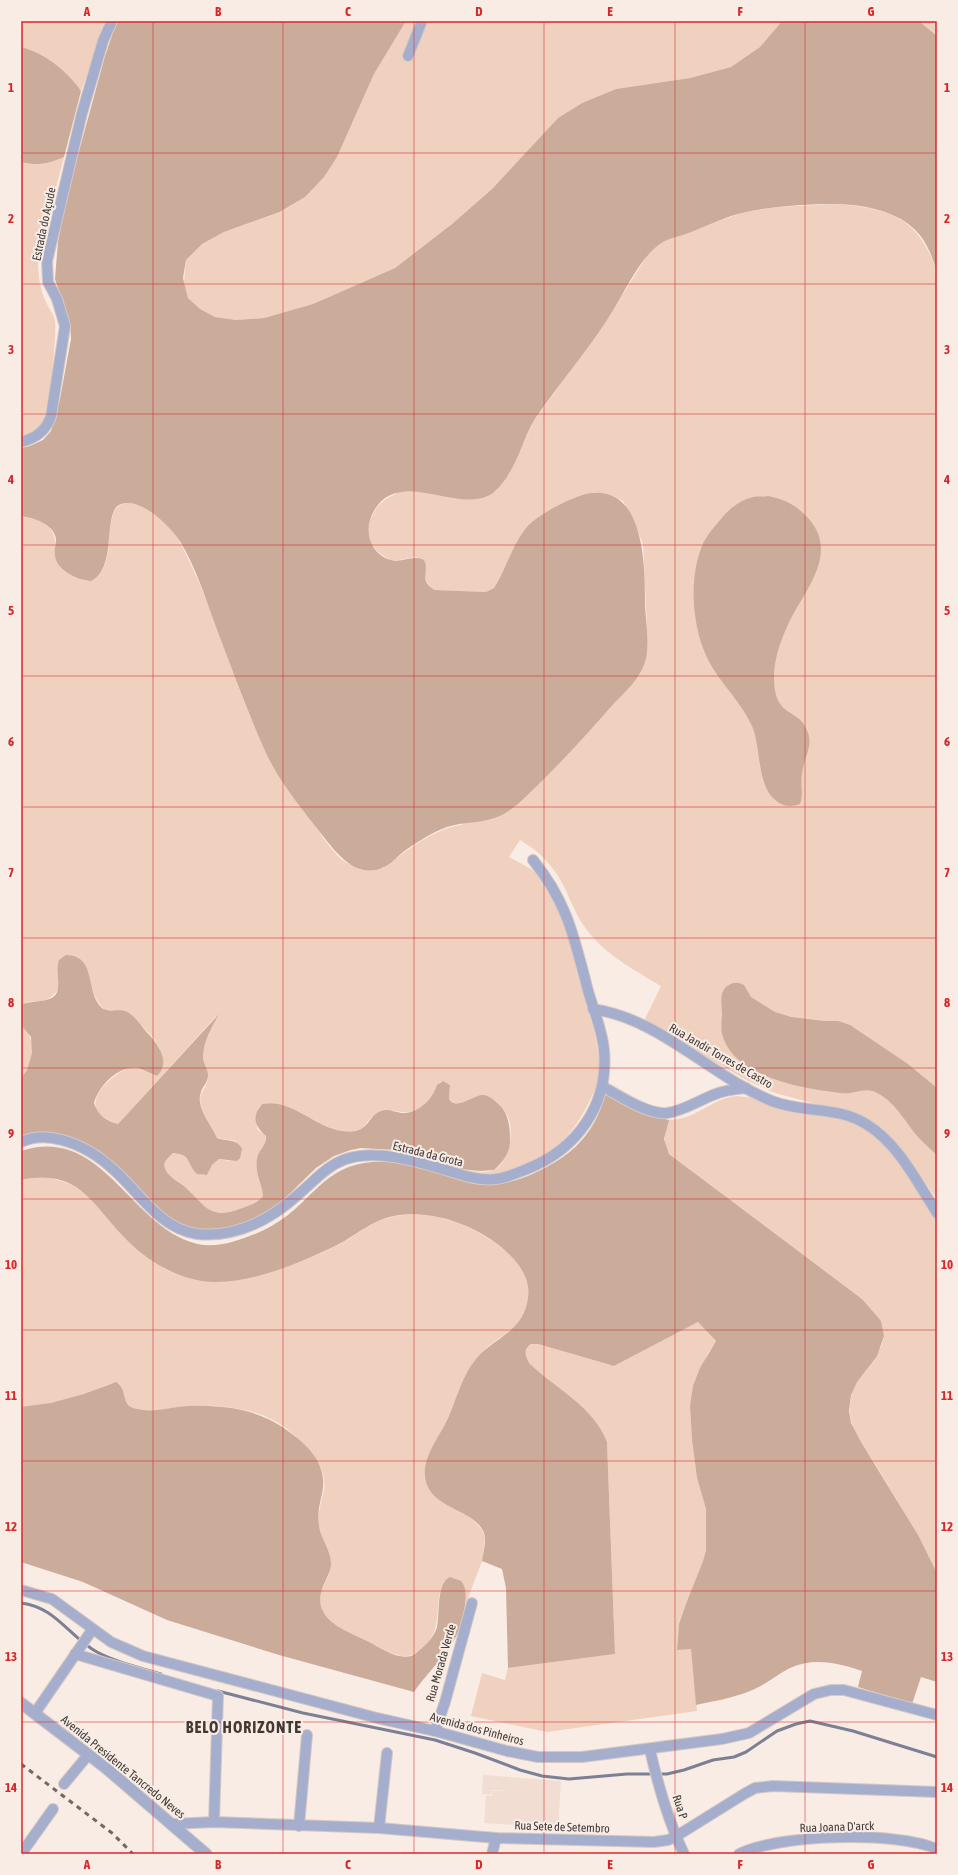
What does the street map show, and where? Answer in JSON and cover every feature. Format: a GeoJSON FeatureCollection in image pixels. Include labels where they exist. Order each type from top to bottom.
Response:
{"type":"FeatureCollection","features":[{"type":"Feature","properties":{"kind":"street","name":"Estrada do Açude"},"geometry":{"type":"LineString","coordinates":[[21,442],[36,437],[43,431],[51,416],[65,326],[57,299],[48,282],[48,261],[82,113],[103,41],[112,21]]}},
{"type":"Feature","properties":{"kind":"street"},"geometry":{"type":"LineString","coordinates":[[408,56],[422,21]]}},
{"type":"Feature","properties":{"kind":"street","name":"Estrada da Grota"},"geometry":{"type":"LineString","coordinates":[[21,1142],[35,1137],[51,1138],[69,1142],[88,1151],[114,1169],[147,1205],[164,1220],[186,1231],[212,1234],[237,1230],[260,1222],[284,1206],[333,1164],[361,1156],[397,1158],[430,1165],[465,1177],[497,1179],[518,1173],[556,1154],[576,1138],[594,1108],[602,1086],[604,1051],[602,1037],[563,905],[553,887],[533,860]]}},
{"type":"Feature","properties":{"kind":"street","name":"Rua Jandir Torres de Castro"},"geometry":{"type":"LineString","coordinates":[[593,1009],[611,1013],[646,1027],[746,1088],[784,1105],[832,1112],[851,1117],[866,1124],[888,1143],[899,1156],[937,1213]]}},
{"type":"Feature","properties":{"kind":"street"},"geometry":{"type":"LineString","coordinates":[[602,1086],[636,1104],[657,1112],[667,1113],[680,1110],[721,1092],[746,1088]]}},
{"type":"Feature","properties":{"kind":"street","name":"Avenida dos Pinheiros"},"geometry":{"type":"LineString","coordinates":[[21,1590],[58,1602],[90,1633],[143,1656],[378,1718],[435,1731],[494,1748],[538,1757],[582,1757],[650,1750],[703,1743],[749,1733],[767,1724],[809,1696],[831,1690],[844,1690],[937,1715]]}},
{"type":"Feature","properties":{"kind":"street","name":"Rua Morada Verde"},"geometry":{"type":"LineString","coordinates":[[435,1731],[445,1702],[472,1603]]}},
{"type":"Feature","properties":{"kind":"street"},"geometry":{"type":"LineString","coordinates":[[35,1713],[90,1633]]}},
{"type":"Feature","properties":{"kind":"street"},"geometry":{"type":"LineString","coordinates":[[78,1651],[218,1696],[214,1822]]}},
{"type":"Feature","properties":{"kind":"street","name":"Avenida Presidente Tancredo Neves"},"geometry":{"type":"LineString","coordinates":[[21,1703],[88,1754],[206,1854]]}},
{"type":"Feature","properties":{"kind":"street"},"geometry":{"type":"LineString","coordinates":[[299,1826],[307,1734]]}},
{"type":"Feature","properties":{"kind":"street","name":"Rua P"},"geometry":{"type":"LineString","coordinates":[[650,1750],[675,1837],[684,1854]]}},
{"type":"Feature","properties":{"kind":"street"},"geometry":{"type":"LineString","coordinates":[[379,1828],[387,1753]]}},
{"type":"Feature","properties":{"kind":"street"},"geometry":{"type":"LineString","coordinates":[[64,1784],[88,1754]]}},
{"type":"Feature","properties":{"kind":"street","name":"Rua Sete de Setembro"},"geometry":{"type":"LineString","coordinates":[[172,1824],[214,1822],[379,1828],[496,1838],[641,1842],[668,1840],[675,1837],[744,1794],[755,1788],[764,1786],[799,1786],[937,1792]]}},
{"type":"Feature","properties":{"kind":"street"},"geometry":{"type":"LineString","coordinates":[[25,1851],[53,1809]]}},
{"type":"Feature","properties":{"kind":"street"},"geometry":{"type":"LineString","coordinates":[[492,1854],[496,1838]]}},
{"type":"Feature","properties":{"kind":"street","name":"Rua Joana D'arck"},"geometry":{"type":"LineString","coordinates":[[739,1854],[767,1844],[832,1838],[893,1839],[912,1841],[937,1849]]}},
{"type":"Feature","properties":{"kind":"shaded area"},"geometry":{"type":"Polygon","coordinates":[[[21,21],[106,21],[81,91],[62,70],[47,58],[21,47],[21,21]]]}},
{"type":"Feature","properties":{"kind":"shaded area"},"geometry":{"type":"Polygon","coordinates":[[[117,21],[406,21],[374,74],[337,157],[324,177],[305,197],[280,212],[224,232],[202,244],[186,260],[183,278],[188,298],[200,309],[215,317],[236,320],[264,318],[313,304],[395,268],[452,224],[492,189],[558,118],[582,103],[616,89],[690,78],[731,67],[760,47],[782,21],[919,21],[937,36],[937,272],[931,254],[918,232],[905,222],[886,212],[854,205],[812,204],[746,212],[668,240],[656,247],[642,262],[599,333],[535,419],[508,476],[494,492],[480,498],[464,499],[410,491],[394,494],[380,502],[370,520],[369,526],[372,544],[379,554],[385,558],[395,561],[412,558],[420,558],[424,560],[427,583],[435,590],[486,592],[494,588],[523,532],[536,519],[563,503],[588,494],[607,494],[621,502],[632,515],[639,533],[645,575],[645,604],[648,640],[644,665],[637,678],[558,765],[517,804],[507,812],[495,818],[454,825],[436,832],[419,841],[384,867],[374,870],[365,870],[357,868],[341,857],[299,806],[278,775],[266,753],[252,721],[191,562],[181,543],[163,522],[147,509],[138,505],[129,503],[121,504],[115,509],[112,517],[105,564],[100,574],[91,581],[80,579],[68,573],[59,565],[56,560],[55,553],[56,539],[52,529],[37,520],[21,516],[21,448],[43,440],[51,431],[60,399],[71,339],[70,324],[55,279],[58,242],[66,199],[105,56],[117,21]]]}},
{"type":"Feature","properties":{"kind":"shaded area"},"geometry":{"type":"Polygon","coordinates":[[[406,21],[782,21],[760,47],[731,67],[690,78],[616,89],[582,103],[558,118],[492,189],[452,224],[395,268],[313,304],[264,318],[236,320],[215,317],[200,309],[188,298],[184,282],[186,260],[202,244],[224,232],[281,212],[305,197],[337,157],[374,74],[406,21]]]}},
{"type":"Feature","properties":{"kind":"shaded area"},"geometry":{"type":"Polygon","coordinates":[[[919,21],[937,21],[937,36],[919,21]]]}},
{"type":"Feature","properties":{"kind":"shaded area"},"geometry":{"type":"Polygon","coordinates":[[[21,47],[47,58],[62,70],[81,91],[64,157],[48,163],[33,164],[21,162],[21,47]]]}},
{"type":"Feature","properties":{"kind":"shaded area"},"geometry":{"type":"Polygon","coordinates":[[[64,157],[38,257],[40,285],[55,321],[54,358],[49,393],[40,427],[21,437],[21,162],[43,164],[64,157]]]}},
{"type":"Feature","properties":{"kind":"shaded area"},"geometry":{"type":"Polygon","coordinates":[[[837,204],[873,209],[900,219],[921,239],[937,272],[937,1199],[905,1154],[896,1144],[820,1105],[775,1093],[748,1081],[644,1021],[661,986],[614,957],[597,942],[581,922],[553,868],[538,853],[520,840],[509,857],[535,872],[545,882],[559,908],[569,937],[579,980],[595,1036],[599,1059],[599,1071],[596,1087],[582,1115],[564,1139],[554,1149],[542,1157],[516,1170],[491,1174],[460,1169],[486,1172],[494,1170],[500,1166],[508,1151],[511,1133],[510,1124],[504,1111],[478,1096],[459,1103],[452,1102],[449,1099],[450,1085],[443,1081],[440,1082],[427,1101],[418,1109],[408,1112],[392,1111],[378,1114],[372,1117],[361,1130],[354,1132],[337,1130],[326,1126],[284,1106],[273,1103],[262,1104],[258,1108],[257,1129],[266,1136],[265,1145],[259,1153],[263,1196],[254,1204],[231,1212],[223,1213],[209,1210],[166,1171],[164,1163],[173,1153],[185,1157],[197,1172],[207,1175],[212,1165],[219,1159],[230,1161],[236,1141],[217,1138],[204,1114],[200,1101],[208,1079],[203,1059],[204,1047],[207,1036],[217,1015],[118,1124],[102,1116],[98,1111],[96,1099],[98,1093],[120,1072],[131,1068],[157,1076],[163,1066],[162,1056],[157,1044],[149,1033],[127,1016],[116,1011],[106,1010],[102,1007],[94,993],[88,971],[58,974],[58,990],[53,995],[43,1001],[30,1002],[21,1005],[21,516],[44,523],[52,531],[54,537],[55,554],[75,574],[86,580],[93,579],[101,572],[106,562],[113,513],[119,506],[133,503],[142,506],[155,514],[168,526],[180,542],[200,584],[238,687],[252,720],[283,781],[328,845],[342,860],[347,863],[364,867],[383,868],[429,836],[461,825],[614,703],[639,675],[644,665],[648,647],[643,544],[634,521],[623,501],[614,496],[604,493],[573,498],[535,520],[523,532],[494,588],[486,592],[435,590],[431,588],[427,582],[425,575],[425,563],[416,557],[390,560],[379,553],[371,544],[367,535],[370,520],[377,507],[386,499],[399,492],[429,492],[469,499],[495,491],[509,474],[534,421],[608,318],[647,256],[657,245],[669,239],[744,212],[778,207],[837,204]]]}},
{"type":"Feature","properties":{"kind":"shaded area"},"geometry":{"type":"Polygon","coordinates":[[[768,496],[789,503],[799,509],[817,531],[821,545],[820,559],[816,573],[784,633],[778,651],[774,671],[775,691],[778,701],[783,707],[799,719],[804,725],[809,738],[809,748],[803,769],[800,804],[792,806],[785,806],[779,803],[768,791],[764,783],[755,734],[752,726],[741,707],[710,663],[705,653],[697,628],[695,614],[695,572],[702,546],[708,535],[735,505],[748,498],[768,496]]]}},
{"type":"Feature","properties":{"kind":"shaded area"},"geometry":{"type":"Polygon","coordinates":[[[66,955],[76,957],[82,961],[89,975],[96,1000],[101,1007],[107,1010],[126,1011],[131,1015],[153,1039],[163,1057],[163,1064],[157,1076],[137,1068],[130,1068],[116,1074],[104,1084],[94,1103],[100,1114],[114,1123],[118,1124],[219,1014],[208,1034],[203,1051],[203,1059],[208,1075],[201,1092],[200,1104],[217,1138],[235,1142],[240,1146],[242,1149],[240,1158],[237,1161],[219,1159],[212,1165],[207,1175],[197,1174],[188,1160],[179,1154],[173,1153],[164,1164],[166,1171],[209,1210],[223,1213],[231,1212],[254,1204],[263,1196],[258,1174],[257,1159],[265,1143],[266,1136],[259,1129],[256,1121],[256,1113],[262,1104],[273,1103],[283,1105],[332,1128],[352,1132],[364,1127],[379,1112],[386,1110],[407,1113],[419,1109],[432,1096],[437,1085],[443,1081],[450,1085],[449,1099],[452,1102],[465,1102],[483,1095],[490,1097],[504,1110],[510,1130],[510,1145],[507,1153],[494,1170],[480,1171],[460,1169],[395,1150],[361,1148],[351,1150],[334,1156],[316,1168],[276,1207],[259,1218],[224,1229],[207,1231],[187,1228],[170,1219],[82,1145],[21,1137],[21,1078],[27,1070],[32,1053],[31,1037],[21,1025],[21,1005],[25,1003],[43,1001],[53,997],[57,993],[58,963],[59,960],[66,955]]]}},
{"type":"Feature","properties":{"kind":"shaded area"},"geometry":{"type":"Polygon","coordinates":[[[733,983],[744,985],[751,997],[775,1012],[791,1017],[838,1021],[850,1025],[908,1064],[937,1088],[937,1155],[920,1139],[891,1103],[874,1091],[865,1090],[851,1093],[841,1093],[809,1088],[773,1079],[757,1072],[742,1062],[730,1051],[723,1037],[721,1025],[721,999],[723,991],[728,985],[733,983]]]}},
{"type":"Feature","properties":{"kind":"shaded area"},"geometry":{"type":"Polygon","coordinates":[[[21,1025],[30,1037],[32,1051],[29,1065],[21,1078],[21,1025]]]}},
{"type":"Feature","properties":{"kind":"shaded area"},"geometry":{"type":"Polygon","coordinates":[[[605,1093],[658,1117],[669,1120],[664,1139],[669,1154],[862,1299],[881,1321],[884,1336],[877,1356],[857,1382],[851,1395],[849,1411],[851,1423],[861,1442],[918,1535],[937,1573],[937,1682],[921,1677],[912,1704],[858,1687],[862,1671],[826,1662],[817,1662],[790,1668],[755,1689],[744,1693],[696,1705],[691,1649],[677,1650],[679,1624],[706,1550],[706,1509],[697,1478],[692,1440],[690,1406],[693,1386],[700,1368],[716,1341],[698,1322],[614,1366],[538,1344],[531,1344],[528,1346],[526,1356],[530,1364],[584,1409],[601,1430],[607,1442],[615,1654],[508,1668],[506,1588],[502,1569],[482,1561],[485,1543],[484,1533],[478,1524],[470,1517],[439,1500],[431,1492],[426,1482],[425,1468],[428,1455],[448,1418],[463,1380],[471,1366],[483,1351],[514,1327],[525,1310],[528,1298],[527,1283],[521,1269],[512,1257],[489,1238],[460,1224],[429,1216],[414,1214],[398,1215],[377,1221],[339,1244],[290,1266],[254,1277],[219,1282],[202,1281],[182,1276],[153,1262],[129,1242],[84,1193],[72,1185],[59,1179],[42,1178],[21,1180],[21,1151],[49,1146],[73,1151],[94,1163],[151,1217],[171,1232],[194,1243],[208,1245],[223,1244],[247,1237],[275,1224],[288,1215],[336,1173],[356,1165],[369,1162],[408,1165],[433,1171],[465,1182],[481,1185],[505,1183],[524,1177],[560,1159],[583,1139],[595,1122],[603,1103],[605,1093]]]}},
{"type":"Feature","properties":{"kind":"shaded area"},"geometry":{"type":"Polygon","coordinates":[[[736,1096],[753,1098],[835,1116],[866,1128],[895,1154],[937,1218],[937,1573],[908,1519],[859,1439],[851,1421],[850,1406],[853,1389],[857,1381],[878,1353],[884,1336],[862,1299],[669,1154],[665,1145],[664,1137],[669,1120],[687,1117],[718,1101],[736,1096]]]}},
{"type":"Feature","properties":{"kind":"shaded area"},"geometry":{"type":"Polygon","coordinates":[[[37,1176],[59,1180],[72,1185],[85,1193],[91,1197],[138,1250],[152,1261],[167,1270],[183,1276],[201,1280],[219,1281],[236,1279],[273,1271],[308,1259],[340,1244],[378,1221],[399,1215],[431,1216],[447,1219],[491,1240],[514,1259],[522,1271],[527,1284],[528,1299],[525,1311],[520,1320],[508,1332],[487,1347],[470,1370],[426,1466],[427,1480],[432,1491],[440,1499],[471,1519],[479,1527],[485,1537],[482,1561],[465,1606],[466,1591],[446,1580],[439,1596],[435,1630],[431,1639],[424,1647],[409,1656],[398,1655],[359,1639],[325,1616],[321,1609],[320,1597],[330,1571],[331,1560],[320,1530],[319,1512],[324,1489],[322,1471],[307,1447],[286,1428],[275,1421],[251,1412],[226,1407],[187,1406],[148,1411],[133,1409],[126,1403],[119,1383],[110,1384],[70,1399],[36,1406],[21,1407],[21,1180],[37,1176]]]}},
{"type":"Feature","properties":{"kind":"shaded area"},"geometry":{"type":"Polygon","coordinates":[[[698,1322],[716,1341],[707,1355],[690,1406],[692,1440],[697,1478],[706,1509],[706,1550],[679,1624],[677,1649],[691,1649],[697,1711],[547,1732],[471,1716],[482,1673],[505,1680],[508,1668],[615,1654],[607,1442],[592,1419],[530,1364],[526,1356],[528,1346],[531,1344],[538,1344],[614,1366],[698,1322]]]}},
{"type":"Feature","properties":{"kind":"shaded area"},"geometry":{"type":"Polygon","coordinates":[[[116,1382],[122,1388],[127,1403],[133,1408],[140,1410],[154,1410],[187,1406],[216,1406],[242,1410],[268,1419],[280,1426],[309,1449],[317,1460],[323,1479],[318,1516],[321,1535],[331,1560],[328,1576],[322,1589],[320,1603],[328,1618],[343,1629],[395,1655],[406,1657],[412,1655],[426,1645],[436,1630],[439,1599],[442,1586],[450,1577],[461,1581],[466,1592],[466,1598],[458,1632],[453,1643],[414,1692],[279,1655],[167,1620],[83,1582],[21,1562],[21,1407],[51,1403],[84,1394],[116,1382]]]}},
{"type":"Feature","properties":{"kind":"shaded area"},"geometry":{"type":"Polygon","coordinates":[[[483,1775],[561,1781],[558,1828],[484,1823],[486,1796],[492,1796],[492,1791],[511,1791],[492,1790],[491,1795],[482,1794],[483,1775]]]}},
{"type":"Feature","properties":{"kind":"waterway"},"geometry":{"type":"LineString","coordinates":[[21,1603],[42,1609],[99,1653],[107,1657],[161,1674]]}},
{"type":"Feature","properties":{"kind":"waterway"},"geometry":{"type":"LineString","coordinates":[[218,1691],[303,1713],[435,1740],[520,1770],[542,1776],[569,1779],[627,1774],[667,1774],[684,1770],[713,1760],[734,1757],[746,1752],[777,1731],[810,1721],[853,1731],[937,1757]]}},
{"type":"Feature","properties":{"kind":"railway"},"geometry":{"type":"LineString","coordinates":[[21,1764],[112,1833],[133,1854]]}},
{"type":"Feature","properties":{"kind":"district","name":"BELO HORIZONTE"},"geometry":{"type":"Point","coordinates":[244,1727]}}]}
